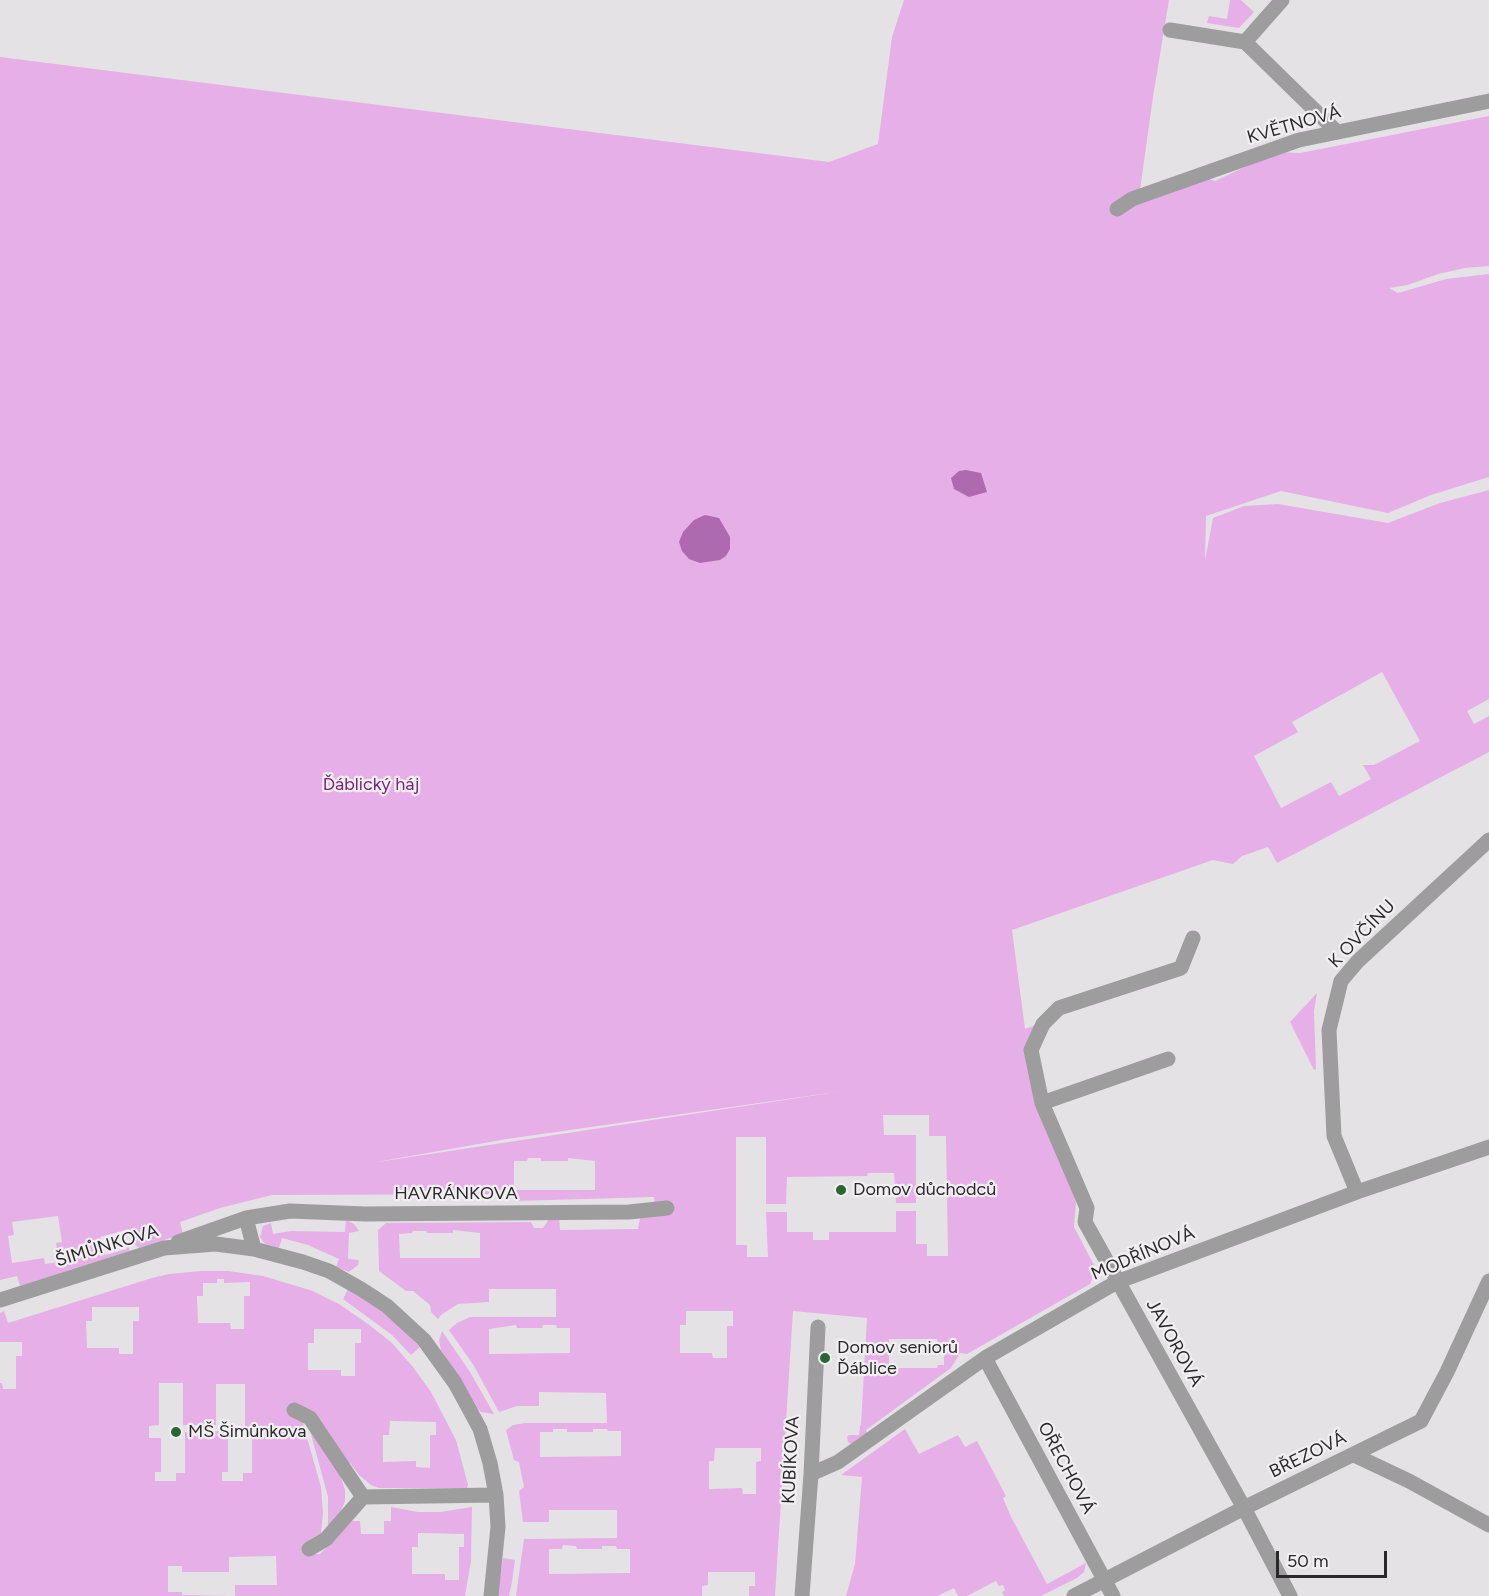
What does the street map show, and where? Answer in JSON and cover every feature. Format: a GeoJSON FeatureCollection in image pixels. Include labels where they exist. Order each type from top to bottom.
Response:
{"type":"FeatureCollection","features":[{"type":"Feature","properties":{"kind":"street"},"geometry":{"type":"LineString","coordinates":[[1245,42],[1282,0]]}},
{"type":"Feature","properties":{"kind":"street"},"geometry":{"type":"LineString","coordinates":[[1170,30],[1245,42],[1336,131]]}},
{"type":"Feature","properties":{"kind":"street","name":"KVĚTNOVÁ"},"geometry":{"type":"LineString","coordinates":[[1117,209],[1132,199],[1299,140],[1489,101]]}},
{"type":"Feature","properties":{"kind":"street","name":"K OVČÍNU"},"geometry":{"type":"LineString","coordinates":[[1357,1192],[1334,1136],[1329,1030],[1341,981],[1358,961],[1489,840]]}},
{"type":"Feature","properties":{"kind":"street","name":"JAVOROVÁ"},"geometry":{"type":"LineString","coordinates":[[1193,938],[1181,968],[1059,1008],[1043,1024],[1031,1050],[1042,1103],[1087,1208],[1085,1222],[1244,1508],[1290,1596]]}},
{"type":"Feature","properties":{"kind":"street"},"geometry":{"type":"LineString","coordinates":[[1042,1103],[1168,1059]]}},
{"type":"Feature","properties":{"kind":"street","name":"MODŘÍNOVÁ"},"geometry":{"type":"LineString","coordinates":[[811,1474],[838,1462],[985,1358],[1117,1282],[1357,1192],[1489,1147]]}},
{"type":"Feature","properties":{"kind":"street","name":"HAVRÁNKOVA"},"geometry":{"type":"LineString","coordinates":[[164,1248],[246,1218],[290,1211],[365,1214],[605,1212],[667,1208]]}},
{"type":"Feature","properties":{"kind":"street"},"geometry":{"type":"LineString","coordinates":[[246,1218],[254,1249]]}},
{"type":"Feature","properties":{"kind":"street","name":"ŠIMŮNKOVA"},"geometry":{"type":"LineString","coordinates":[[0,1300],[164,1248],[216,1244],[254,1249],[303,1262],[329,1271],[361,1289],[387,1306],[424,1341],[455,1383],[480,1429],[490,1463],[496,1496],[497,1545],[491,1596]]}},
{"type":"Feature","properties":{"kind":"street","name":"BŘEZOVÁ"},"geometry":{"type":"LineString","coordinates":[[1074,1596],[1244,1508],[1421,1421],[1448,1372],[1489,1281]]}},
{"type":"Feature","properties":{"kind":"street","name":"KUBÍKOVA"},"geometry":{"type":"LineString","coordinates":[[802,1596],[818,1327]]}},
{"type":"Feature","properties":{"kind":"street","name":"OŘECHOVÁ"},"geometry":{"type":"LineString","coordinates":[[985,1358],[1113,1596]]}},
{"type":"Feature","properties":{"kind":"street"},"geometry":{"type":"LineString","coordinates":[[294,1410],[310,1418],[363,1497]]}},
{"type":"Feature","properties":{"kind":"street"},"geometry":{"type":"LineString","coordinates":[[1354,1455],[1409,1481],[1489,1525]]}},
{"type":"Feature","properties":{"kind":"street"},"geometry":{"type":"LineString","coordinates":[[309,1549],[326,1539],[363,1497],[496,1496]]}},
{"type":"Feature","properties":{"kind":"green space","name":"Ďáblický háj"},"geometry":{"type":"Polygon","coordinates":[[[904,0],[1169,0],[1140,190],[1203,177],[1215,181],[1277,152],[1300,153],[1489,116],[1489,266],[1465,268],[1438,274],[1408,285],[1389,288],[1398,293],[1446,279],[1489,274],[1489,477],[1431,495],[1388,513],[1281,491],[1206,516],[1205,560],[1213,518],[1244,506],[1278,504],[1388,523],[1440,503],[1489,490],[1489,699],[1467,711],[1474,724],[1489,716],[1489,752],[1277,863],[1268,847],[1242,856],[1233,864],[1213,860],[1012,930],[1025,1029],[1036,1025],[1038,1102],[1076,1202],[1074,1227],[1094,1265],[1090,1284],[967,1354],[960,1353],[951,1368],[866,1430],[867,1433],[851,1444],[847,1437],[859,1435],[861,1425],[867,1318],[793,1311],[775,1596],[749,1596],[749,1586],[755,1586],[755,1572],[708,1572],[708,1585],[702,1586],[702,1596],[516,1596],[524,1539],[617,1538],[617,1510],[549,1510],[549,1522],[523,1522],[519,1491],[524,1487],[519,1462],[514,1460],[506,1430],[513,1425],[525,1423],[607,1423],[606,1393],[539,1392],[539,1406],[517,1406],[499,1412],[474,1366],[449,1330],[470,1317],[556,1317],[556,1289],[489,1289],[489,1302],[458,1304],[438,1319],[431,1312],[430,1305],[413,1291],[406,1291],[379,1271],[378,1230],[386,1223],[531,1222],[534,1228],[543,1228],[549,1219],[559,1217],[560,1230],[638,1229],[640,1218],[656,1214],[654,1197],[515,1201],[513,1194],[272,1195],[220,1208],[180,1222],[183,1234],[139,1248],[135,1245],[129,1229],[100,1237],[105,1255],[127,1249],[125,1239],[130,1251],[20,1286],[17,1276],[0,1280],[0,57],[829,162],[878,144],[892,37],[904,0]],[[1382,672],[1292,722],[1298,732],[1254,756],[1281,808],[1331,782],[1339,796],[1371,779],[1363,765],[1374,765],[1420,741],[1382,672]],[[843,1091],[507,1139],[371,1163],[843,1091]],[[883,1115],[884,1135],[916,1135],[916,1203],[896,1203],[894,1173],[868,1173],[867,1176],[787,1177],[786,1204],[766,1204],[766,1137],[736,1137],[736,1245],[747,1245],[747,1257],[768,1257],[766,1212],[787,1212],[787,1232],[813,1232],[813,1240],[829,1240],[829,1232],[896,1232],[896,1211],[916,1211],[916,1244],[927,1244],[927,1256],[948,1256],[946,1136],[929,1136],[929,1115],[883,1115]],[[528,1158],[527,1161],[514,1161],[514,1190],[595,1190],[595,1161],[568,1158],[568,1161],[541,1161],[541,1158],[528,1158]],[[58,1216],[12,1222],[14,1235],[8,1236],[12,1263],[44,1258],[45,1264],[59,1262],[56,1243],[62,1242],[58,1216]],[[453,1230],[453,1233],[427,1233],[426,1231],[399,1234],[400,1258],[480,1258],[480,1233],[453,1230]],[[686,1311],[686,1325],[680,1325],[680,1353],[712,1353],[713,1358],[727,1358],[727,1326],[733,1326],[733,1311],[686,1311]],[[516,1325],[489,1329],[489,1354],[570,1353],[570,1328],[543,1325],[542,1328],[517,1328],[516,1325]],[[889,1339],[889,1368],[937,1368],[938,1365],[944,1365],[944,1344],[938,1343],[937,1339],[889,1339]],[[553,1429],[553,1432],[540,1432],[540,1457],[621,1456],[621,1431],[593,1429],[593,1432],[567,1432],[567,1429],[553,1429]],[[715,1448],[714,1461],[709,1461],[709,1489],[742,1488],[743,1494],[756,1494],[756,1462],[761,1461],[761,1448],[715,1448]],[[563,1545],[562,1549],[549,1549],[549,1574],[630,1573],[630,1549],[602,1546],[602,1549],[577,1549],[576,1546],[563,1545]]]}},
{"type":"Feature","properties":{"kind":"green space"},"geometry":{"type":"Polygon","coordinates":[[[1230,0],[1241,0],[1254,12],[1239,28],[1207,23],[1209,16],[1227,19],[1230,0]]]}},
{"type":"Feature","properties":{"kind":"green space"},"geometry":{"type":"Polygon","coordinates":[[[1317,993],[1314,1011],[1316,1069],[1314,1070],[1290,1022],[1317,993]]]}},
{"type":"Feature","properties":{"kind":"green space"},"geometry":{"type":"Polygon","coordinates":[[[346,1220],[354,1224],[359,1231],[349,1233],[348,1259],[359,1260],[358,1265],[349,1272],[336,1267],[339,1259],[308,1245],[282,1238],[279,1248],[265,1244],[260,1237],[263,1226],[271,1223],[273,1234],[291,1231],[345,1232],[346,1220]]]}},
{"type":"Feature","properties":{"kind":"green space"},"geometry":{"type":"Polygon","coordinates":[[[228,1271],[263,1276],[313,1291],[339,1304],[392,1343],[431,1392],[456,1440],[467,1488],[379,1488],[371,1485],[350,1463],[346,1465],[302,1420],[321,1487],[323,1513],[321,1533],[309,1540],[310,1554],[320,1554],[352,1521],[360,1521],[361,1534],[384,1534],[384,1521],[391,1521],[391,1507],[418,1512],[440,1512],[472,1507],[471,1561],[465,1596],[235,1596],[235,1585],[277,1585],[276,1556],[229,1557],[229,1572],[182,1572],[182,1566],[168,1566],[168,1592],[182,1592],[182,1595],[229,1596],[0,1596],[0,1383],[3,1389],[16,1389],[16,1356],[22,1356],[22,1342],[0,1342],[0,1313],[4,1311],[8,1323],[169,1274],[228,1271]],[[217,1279],[217,1283],[203,1283],[203,1296],[197,1296],[198,1323],[230,1323],[231,1329],[244,1329],[244,1296],[250,1296],[250,1282],[224,1283],[224,1279],[217,1279]],[[92,1307],[92,1321],[86,1321],[87,1348],[119,1348],[119,1354],[133,1354],[133,1321],[139,1321],[139,1307],[92,1307]],[[314,1329],[314,1343],[308,1343],[308,1370],[341,1370],[341,1376],[355,1376],[355,1343],[361,1343],[361,1329],[314,1329]],[[159,1383],[159,1425],[149,1426],[149,1438],[161,1438],[161,1472],[155,1472],[155,1481],[176,1481],[176,1473],[185,1473],[185,1432],[228,1431],[228,1472],[222,1472],[222,1481],[243,1481],[243,1473],[252,1473],[252,1430],[245,1430],[245,1384],[216,1384],[216,1425],[183,1425],[183,1383],[159,1383]],[[390,1421],[389,1435],[383,1435],[383,1462],[416,1461],[416,1467],[430,1468],[430,1435],[436,1435],[436,1422],[390,1421]],[[418,1533],[418,1547],[412,1547],[412,1574],[445,1574],[445,1580],[459,1580],[459,1547],[464,1547],[464,1534],[418,1533]]]}},
{"type":"Feature","properties":{"kind":"green space"},"geometry":{"type":"Polygon","coordinates":[[[348,1289],[385,1313],[420,1347],[411,1355],[392,1335],[343,1299],[348,1289]]]}},
{"type":"Feature","properties":{"kind":"green space"},"geometry":{"type":"Polygon","coordinates":[[[442,1331],[470,1372],[494,1414],[481,1412],[475,1406],[441,1350],[439,1341],[442,1331]]]}},
{"type":"Feature","properties":{"kind":"green space"},"geometry":{"type":"Polygon","coordinates":[[[308,1423],[340,1474],[345,1490],[345,1501],[341,1511],[328,1527],[328,1497],[308,1423]]]}},
{"type":"Feature","properties":{"kind":"green space"},"geometry":{"type":"Polygon","coordinates":[[[905,1429],[919,1454],[958,1435],[965,1447],[977,1441],[1006,1496],[1003,1498],[1011,1517],[1047,1584],[1086,1563],[1084,1572],[1077,1578],[1041,1596],[1004,1596],[1003,1585],[999,1586],[996,1581],[967,1596],[958,1596],[954,1588],[937,1596],[846,1596],[855,1564],[862,1477],[841,1475],[905,1429]]]}},
{"type":"Feature","properties":{"kind":"green space"},"geometry":{"type":"Polygon","coordinates":[[[503,1558],[515,1560],[512,1582],[509,1596],[497,1596],[503,1558]]]}},
{"type":"Feature","properties":{"kind":"shaded area"},"geometry":{"type":"Polygon","coordinates":[[[959,471],[981,473],[987,492],[969,497],[954,489],[951,478],[959,471]]]}},
{"type":"Feature","properties":{"kind":"shaded area"},"geometry":{"type":"Polygon","coordinates":[[[705,515],[719,518],[730,537],[730,549],[720,560],[700,563],[689,559],[682,551],[679,542],[683,532],[694,520],[705,515]]]}},
{"type":"Feature","properties":{"kind":"place","name":"Domov důchodců"},"geometry":{"type":"Point","coordinates":[841,1190]}},
{"type":"Feature","properties":{"kind":"place","name":"Domov seniorů Ďáblice"},"geometry":{"type":"Point","coordinates":[825,1358]}},
{"type":"Feature","properties":{"kind":"place","name":"MŠ Šimůnkova"},"geometry":{"type":"Point","coordinates":[176,1432]}}]}
